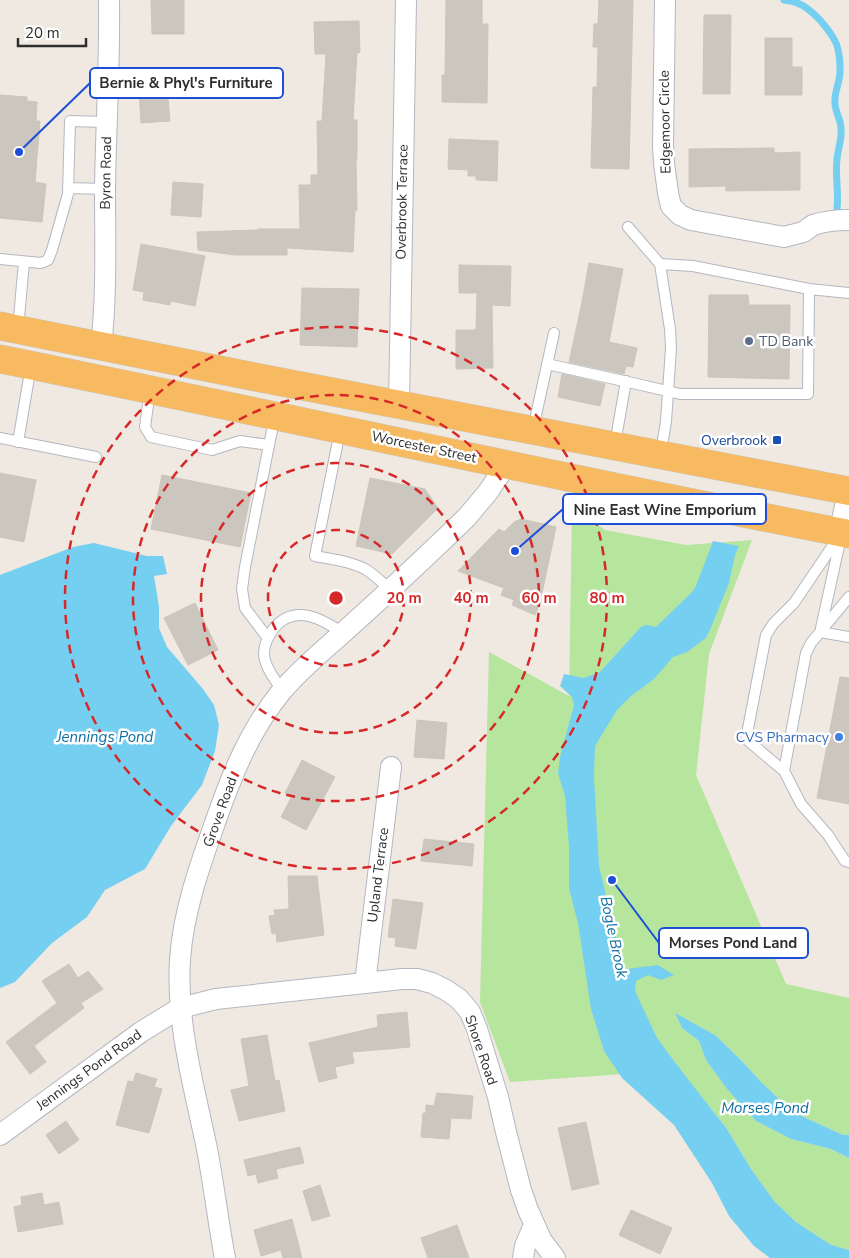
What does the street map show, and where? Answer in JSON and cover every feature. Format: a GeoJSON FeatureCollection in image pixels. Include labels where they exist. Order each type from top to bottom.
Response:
{"type":"FeatureCollection","features":[{"type":"Feature","properties":{"kind":"highway"},"geometry":{"type":"LineString","coordinates":[[9,328],[849,490]]}},
{"type":"Feature","properties":{"kind":"highway","name":"Worcester Street"},"geometry":{"type":"LineString","coordinates":[[0,359],[744,514],[845,533]]}},
{"type":"Feature","properties":{"kind":"street","name":"Byron Road"},"geometry":{"type":"LineString","coordinates":[[101,346],[104,308],[106,122],[110,57],[108,0]]}},
{"type":"Feature","properties":{"kind":"street","name":"Overbrook Terrace"},"geometry":{"type":"LineString","coordinates":[[399,404],[406,0]]}},
{"type":"Feature","properties":{"kind":"street","name":"Edgemoor Circle"},"geometry":{"type":"LineString","coordinates":[[665,0],[663,146],[668,193],[672,206],[680,215],[691,220],[784,237],[795,235],[825,222],[849,220]]}},
{"type":"Feature","properties":{"kind":"street","name":"Grove Road"},"geometry":{"type":"LineString","coordinates":[[225,1258],[207,1151],[189,1064],[180,1008],[179,983],[180,957],[190,902],[220,809],[255,728],[282,690],[467,517],[488,492],[506,464]]}},
{"type":"Feature","properties":{"kind":"street"},"geometry":{"type":"LineString","coordinates":[[845,533],[849,499]]}},
{"type":"Feature","properties":{"kind":"street","name":"Upland Terrace"},"geometry":{"type":"LineString","coordinates":[[365,983],[391,767]]}},
{"type":"Feature","properties":{"kind":"street","name":"Shore Road"},"geometry":{"type":"LineString","coordinates":[[180,1008],[216,999],[402,979],[417,979],[432,983],[446,990],[459,999],[470,1012],[477,1029],[498,1097],[521,1190],[534,1225],[542,1241],[555,1258]]}},
{"type":"Feature","properties":{"kind":"street","name":"Jennings Pond Road"},"geometry":{"type":"LineString","coordinates":[[0,1135],[141,1032],[180,1008]]}},
{"type":"Feature","properties":{"kind":"street"},"geometry":{"type":"LineString","coordinates":[[523,1258],[525,1246],[534,1225]]}},
{"type":"Feature","properties":{"kind":"lane"},"geometry":{"type":"LineString","coordinates":[[0,259],[41,263],[48,260],[69,188],[70,121],[106,122]]}},
{"type":"Feature","properties":{"kind":"lane"},"geometry":{"type":"LineString","coordinates":[[69,188],[105,189]]}},
{"type":"Feature","properties":{"kind":"lane"},"geometry":{"type":"LineString","coordinates":[[628,227],[660,264],[670,338],[666,421],[661,454]]}},
{"type":"Feature","properties":{"kind":"lane"},"geometry":{"type":"LineString","coordinates":[[9,328],[24,262]]}},
{"type":"Feature","properties":{"kind":"lane"},"geometry":{"type":"LineString","coordinates":[[660,264],[692,266],[809,289],[849,293]]}},
{"type":"Feature","properties":{"kind":"lane"},"geometry":{"type":"LineString","coordinates":[[547,364],[668,392],[691,395],[808,394],[809,289]]}},
{"type":"Feature","properties":{"kind":"lane"},"geometry":{"type":"LineString","coordinates":[[533,430],[554,333]]}},
{"type":"Feature","properties":{"kind":"lane"},"geometry":{"type":"LineString","coordinates":[[18,442],[32,365]]}},
{"type":"Feature","properties":{"kind":"lane"},"geometry":{"type":"LineString","coordinates":[[615,445],[626,381]]}},
{"type":"Feature","properties":{"kind":"lane"},"geometry":{"type":"LineString","coordinates":[[150,390],[145,427],[152,437],[212,450],[240,441],[269,445]]}},
{"type":"Feature","properties":{"kind":"lane"},"geometry":{"type":"LineString","coordinates":[[267,637],[244,608],[242,589],[275,415]]}},
{"type":"Feature","properties":{"kind":"lane"},"geometry":{"type":"LineString","coordinates":[[341,430],[314,556],[357,566],[373,575],[390,589]]}},
{"type":"Feature","properties":{"kind":"lane"},"geometry":{"type":"LineString","coordinates":[[0,438],[96,457]]}},
{"type":"Feature","properties":{"kind":"lane"},"geometry":{"type":"LineString","coordinates":[[820,632],[845,533]]}},
{"type":"Feature","properties":{"kind":"lane"},"geometry":{"type":"LineString","coordinates":[[845,533],[794,603],[773,624],[766,635],[746,739],[784,771],[801,804],[828,835],[845,861],[849,862]]}},
{"type":"Feature","properties":{"kind":"lane"},"geometry":{"type":"LineString","coordinates":[[784,771],[804,659],[808,648],[849,597]]}},
{"type":"Feature","properties":{"kind":"lane"},"geometry":{"type":"LineString","coordinates":[[282,690],[270,672],[264,653],[267,637],[278,624],[292,616],[310,616],[326,622],[343,633]]}},
{"type":"Feature","properties":{"kind":"lane"},"geometry":{"type":"LineString","coordinates":[[820,632],[849,637]]}},
{"type":"Feature","properties":{"kind":"green space"},"geometry":{"type":"Polygon","coordinates":[[[572,507],[605,530],[686,545],[752,540],[709,654],[696,775],[786,984],[849,998],[849,1135],[843,1135],[793,1112],[715,1035],[676,1014],[682,1028],[699,1041],[706,1060],[727,1089],[756,1121],[791,1139],[831,1149],[849,1158],[849,1250],[832,1246],[796,1222],[775,1202],[751,1169],[727,1129],[680,1070],[510,1082],[480,1002],[489,652],[569,696],[572,507]]]}},
{"type":"Feature","properties":{"kind":"water","name":"Bogle Brook"},"geometry":{"type":"Polygon","coordinates":[[[713,541],[739,546],[735,555],[729,583],[706,638],[687,652],[673,657],[654,679],[631,696],[617,710],[595,746],[594,777],[599,866],[616,937],[618,963],[627,969],[658,965],[674,975],[661,980],[648,975],[636,981],[635,991],[657,1038],[727,1129],[751,1169],[775,1202],[796,1222],[831,1245],[849,1250],[849,1258],[770,1258],[754,1246],[729,1216],[712,1183],[674,1125],[622,1078],[604,1051],[591,1009],[578,923],[569,888],[569,847],[565,796],[558,773],[560,757],[574,705],[572,697],[560,686],[564,674],[584,678],[600,672],[640,628],[645,625],[656,627],[696,586],[713,541]]]}},
{"type":"Feature","properties":{"kind":"water","name":"Jennings Pond"},"geometry":{"type":"Polygon","coordinates":[[[94,543],[147,556],[163,556],[167,574],[154,576],[159,607],[159,628],[167,647],[203,689],[214,705],[219,725],[215,751],[202,785],[171,826],[145,869],[105,890],[87,917],[52,943],[15,982],[0,988],[0,575],[73,547],[94,543]]]}},
{"type":"Feature","properties":{"kind":"water","name":"Morses Pond"},"geometry":{"type":"Polygon","coordinates":[[[675,1013],[715,1035],[793,1112],[843,1135],[849,1135],[849,1158],[831,1149],[791,1139],[756,1121],[727,1089],[706,1060],[699,1041],[682,1028],[675,1013]]]}},
{"type":"Feature","properties":{"kind":"building"},"geometry":{"type":"Polygon","coordinates":[[[151,0],[184,0],[184,34],[152,34],[151,0]]]}},
{"type":"Feature","properties":{"kind":"building"},"geometry":{"type":"Polygon","coordinates":[[[446,0],[482,0],[482,24],[488,24],[487,103],[442,102],[442,75],[445,75],[446,0]]]}},
{"type":"Feature","properties":{"kind":"building"},"geometry":{"type":"Polygon","coordinates":[[[599,0],[633,0],[629,169],[591,168],[593,87],[597,87],[598,47],[593,47],[594,24],[598,24],[599,0]]]}},
{"type":"Feature","properties":{"kind":"building"},"geometry":{"type":"Polygon","coordinates":[[[704,15],[731,15],[730,94],[703,94],[704,15]]]}},
{"type":"Feature","properties":{"kind":"building"},"geometry":{"type":"Polygon","coordinates":[[[359,21],[360,52],[357,53],[353,120],[357,120],[357,210],[355,210],[353,252],[287,248],[287,255],[235,255],[198,250],[197,232],[300,229],[299,185],[311,185],[311,175],[318,175],[317,121],[322,121],[326,54],[315,54],[314,22],[359,21]]]}},
{"type":"Feature","properties":{"kind":"building"},"geometry":{"type":"Polygon","coordinates":[[[765,38],[792,38],[792,67],[802,67],[802,95],[765,95],[765,38]]]}},
{"type":"Feature","properties":{"kind":"building"},"geometry":{"type":"Polygon","coordinates":[[[167,88],[170,121],[141,123],[139,90],[167,88]]]}},
{"type":"Feature","properties":{"kind":"building"},"geometry":{"type":"Polygon","coordinates":[[[0,95],[27,97],[27,101],[37,102],[36,121],[40,121],[35,182],[46,184],[42,222],[0,218],[0,95]]]}},
{"type":"Feature","properties":{"kind":"building"},"geometry":{"type":"Polygon","coordinates":[[[449,139],[498,141],[497,181],[476,180],[476,176],[468,176],[468,170],[448,169],[449,139]]]}},
{"type":"Feature","properties":{"kind":"building"},"geometry":{"type":"Polygon","coordinates":[[[774,148],[774,153],[800,152],[800,190],[726,191],[726,186],[689,187],[689,149],[774,148]]]}},
{"type":"Feature","properties":{"kind":"building"},"geometry":{"type":"Polygon","coordinates":[[[173,182],[203,184],[201,217],[171,215],[173,182]]]}},
{"type":"Feature","properties":{"kind":"building"},"geometry":{"type":"Polygon","coordinates":[[[141,244],[205,256],[195,306],[171,301],[170,305],[143,300],[144,292],[133,290],[141,244]]]}},
{"type":"Feature","properties":{"kind":"building"},"geometry":{"type":"Polygon","coordinates":[[[589,263],[623,269],[609,342],[637,348],[633,367],[626,366],[624,374],[569,362],[589,263]]]}},
{"type":"Feature","properties":{"kind":"building"},"geometry":{"type":"Polygon","coordinates":[[[459,265],[511,266],[510,306],[492,305],[493,368],[456,369],[456,330],[476,330],[477,293],[459,293],[459,265]]]}},
{"type":"Feature","properties":{"kind":"building"},"geometry":{"type":"Polygon","coordinates":[[[302,288],[359,289],[357,347],[300,345],[302,288]]]}},
{"type":"Feature","properties":{"kind":"building","name":"TD Bank"},"geometry":{"type":"Polygon","coordinates":[[[709,295],[748,295],[749,305],[790,305],[789,379],[708,377],[709,295]]]}},
{"type":"Feature","properties":{"kind":"building"},"geometry":{"type":"Polygon","coordinates":[[[562,374],[605,384],[600,406],[558,397],[562,374]]]}},
{"type":"Feature","properties":{"kind":"building"},"geometry":{"type":"Polygon","coordinates":[[[0,473],[36,480],[24,542],[0,537],[0,473]]]}},
{"type":"Feature","properties":{"kind":"building"},"geometry":{"type":"Polygon","coordinates":[[[162,475],[251,493],[240,547],[151,529],[162,475]]]}},
{"type":"Feature","properties":{"kind":"building"},"geometry":{"type":"Polygon","coordinates":[[[370,478],[425,489],[438,508],[392,554],[356,546],[370,478]]]}},
{"type":"Feature","properties":{"kind":"building"},"geometry":{"type":"Polygon","coordinates":[[[521,519],[556,527],[540,603],[535,615],[512,605],[514,600],[501,595],[504,588],[458,571],[499,529],[504,532],[514,522],[521,519]]]}},
{"type":"Feature","properties":{"kind":"building"},"geometry":{"type":"Polygon","coordinates":[[[195,603],[218,650],[188,665],[164,618],[195,603]]]}},
{"type":"Feature","properties":{"kind":"building","name":"CVS Pharmacy"},"geometry":{"type":"Polygon","coordinates":[[[840,677],[849,678],[849,804],[817,798],[840,677]]]}},
{"type":"Feature","properties":{"kind":"building"},"geometry":{"type":"Polygon","coordinates":[[[417,720],[447,723],[444,759],[414,757],[417,720]]]}},
{"type":"Feature","properties":{"kind":"building"},"geometry":{"type":"Polygon","coordinates":[[[302,760],[335,777],[306,830],[281,817],[292,796],[285,793],[302,760]]]}},
{"type":"Feature","properties":{"kind":"building"},"geometry":{"type":"Polygon","coordinates":[[[424,839],[474,844],[472,866],[421,861],[424,839]]]}},
{"type":"Feature","properties":{"kind":"building"},"geometry":{"type":"Polygon","coordinates":[[[288,876],[317,876],[324,935],[277,942],[276,933],[272,934],[269,916],[275,915],[274,910],[289,909],[288,876]]]}},
{"type":"Feature","properties":{"kind":"building"},"geometry":{"type":"Polygon","coordinates":[[[393,899],[423,903],[416,949],[395,946],[396,938],[388,937],[393,899]]]}},
{"type":"Feature","properties":{"kind":"building"},"geometry":{"type":"Polygon","coordinates":[[[69,964],[78,978],[88,971],[103,989],[81,1003],[84,1008],[34,1046],[46,1062],[30,1074],[6,1042],[57,1003],[42,981],[69,964]]]}},
{"type":"Feature","properties":{"kind":"building"},"geometry":{"type":"Polygon","coordinates":[[[407,1012],[410,1047],[352,1052],[354,1063],[335,1067],[337,1078],[319,1082],[309,1043],[378,1027],[377,1015],[407,1012]]]}},
{"type":"Feature","properties":{"kind":"building"},"geometry":{"type":"Polygon","coordinates":[[[267,1035],[275,1081],[279,1080],[285,1111],[239,1121],[231,1090],[249,1086],[241,1039],[267,1035]]]}},
{"type":"Feature","properties":{"kind":"building"},"geometry":{"type":"Polygon","coordinates":[[[136,1073],[157,1079],[154,1087],[162,1089],[149,1133],[116,1125],[128,1081],[133,1082],[136,1073]]]}},
{"type":"Feature","properties":{"kind":"building"},"geometry":{"type":"Polygon","coordinates":[[[437,1093],[473,1096],[471,1119],[451,1118],[449,1139],[421,1137],[423,1113],[426,1113],[426,1105],[434,1106],[437,1093]]]}},
{"type":"Feature","properties":{"kind":"building"},"geometry":{"type":"Polygon","coordinates":[[[66,1121],[79,1140],[59,1154],[46,1135],[66,1121]]]}},
{"type":"Feature","properties":{"kind":"building"},"geometry":{"type":"Polygon","coordinates":[[[586,1122],[599,1184],[572,1190],[558,1128],[586,1122]]]}},
{"type":"Feature","properties":{"kind":"building"},"geometry":{"type":"Polygon","coordinates":[[[300,1147],[304,1163],[276,1169],[278,1178],[258,1183],[256,1174],[248,1176],[244,1160],[300,1147]]]}},
{"type":"Feature","properties":{"kind":"building"},"geometry":{"type":"Polygon","coordinates":[[[320,1185],[330,1216],[312,1221],[303,1191],[320,1185]]]}},
{"type":"Feature","properties":{"kind":"building"},"geometry":{"type":"Polygon","coordinates":[[[42,1193],[44,1205],[59,1202],[63,1224],[18,1232],[14,1207],[22,1205],[21,1197],[42,1193]]]}},
{"type":"Feature","properties":{"kind":"building"},"geometry":{"type":"Polygon","coordinates":[[[631,1210],[672,1228],[660,1254],[619,1235],[631,1210]]]}},
{"type":"Feature","properties":{"kind":"building"},"geometry":{"type":"Polygon","coordinates":[[[292,1219],[302,1258],[283,1258],[281,1250],[261,1256],[254,1230],[292,1219]]]}},
{"type":"Feature","properties":{"kind":"building"},"geometry":{"type":"Polygon","coordinates":[[[457,1225],[469,1258],[428,1258],[421,1238],[457,1225]]]}},
{"type":"Feature","properties":{"kind":"waterway"},"geometry":{"type":"LineString","coordinates":[[784,0],[800,4],[812,12],[829,31],[838,49],[840,73],[835,103],[841,133],[837,165],[837,209]]}},
{"type":"Feature","properties":{"kind":"place","name":"Bernie & Phyl's Furniture"},"geometry":{"type":"Point","coordinates":[19,152]}},
{"type":"Feature","properties":{"kind":"place","name":"TD Bank"},"geometry":{"type":"Point","coordinates":[749,341]}},
{"type":"Feature","properties":{"kind":"place","name":"Overbrook"},"geometry":{"type":"Point","coordinates":[777,440]}},
{"type":"Feature","properties":{"kind":"place","name":"Nine East Wine Emporium"},"geometry":{"type":"Point","coordinates":[515,551]}},
{"type":"Feature","properties":{"kind":"place","name":"CVS Pharmacy"},"geometry":{"type":"Point","coordinates":[839,737]}},
{"type":"Feature","properties":{"kind":"place","name":"Morses Pond Land"},"geometry":{"type":"Point","coordinates":[612,880]}}]}
